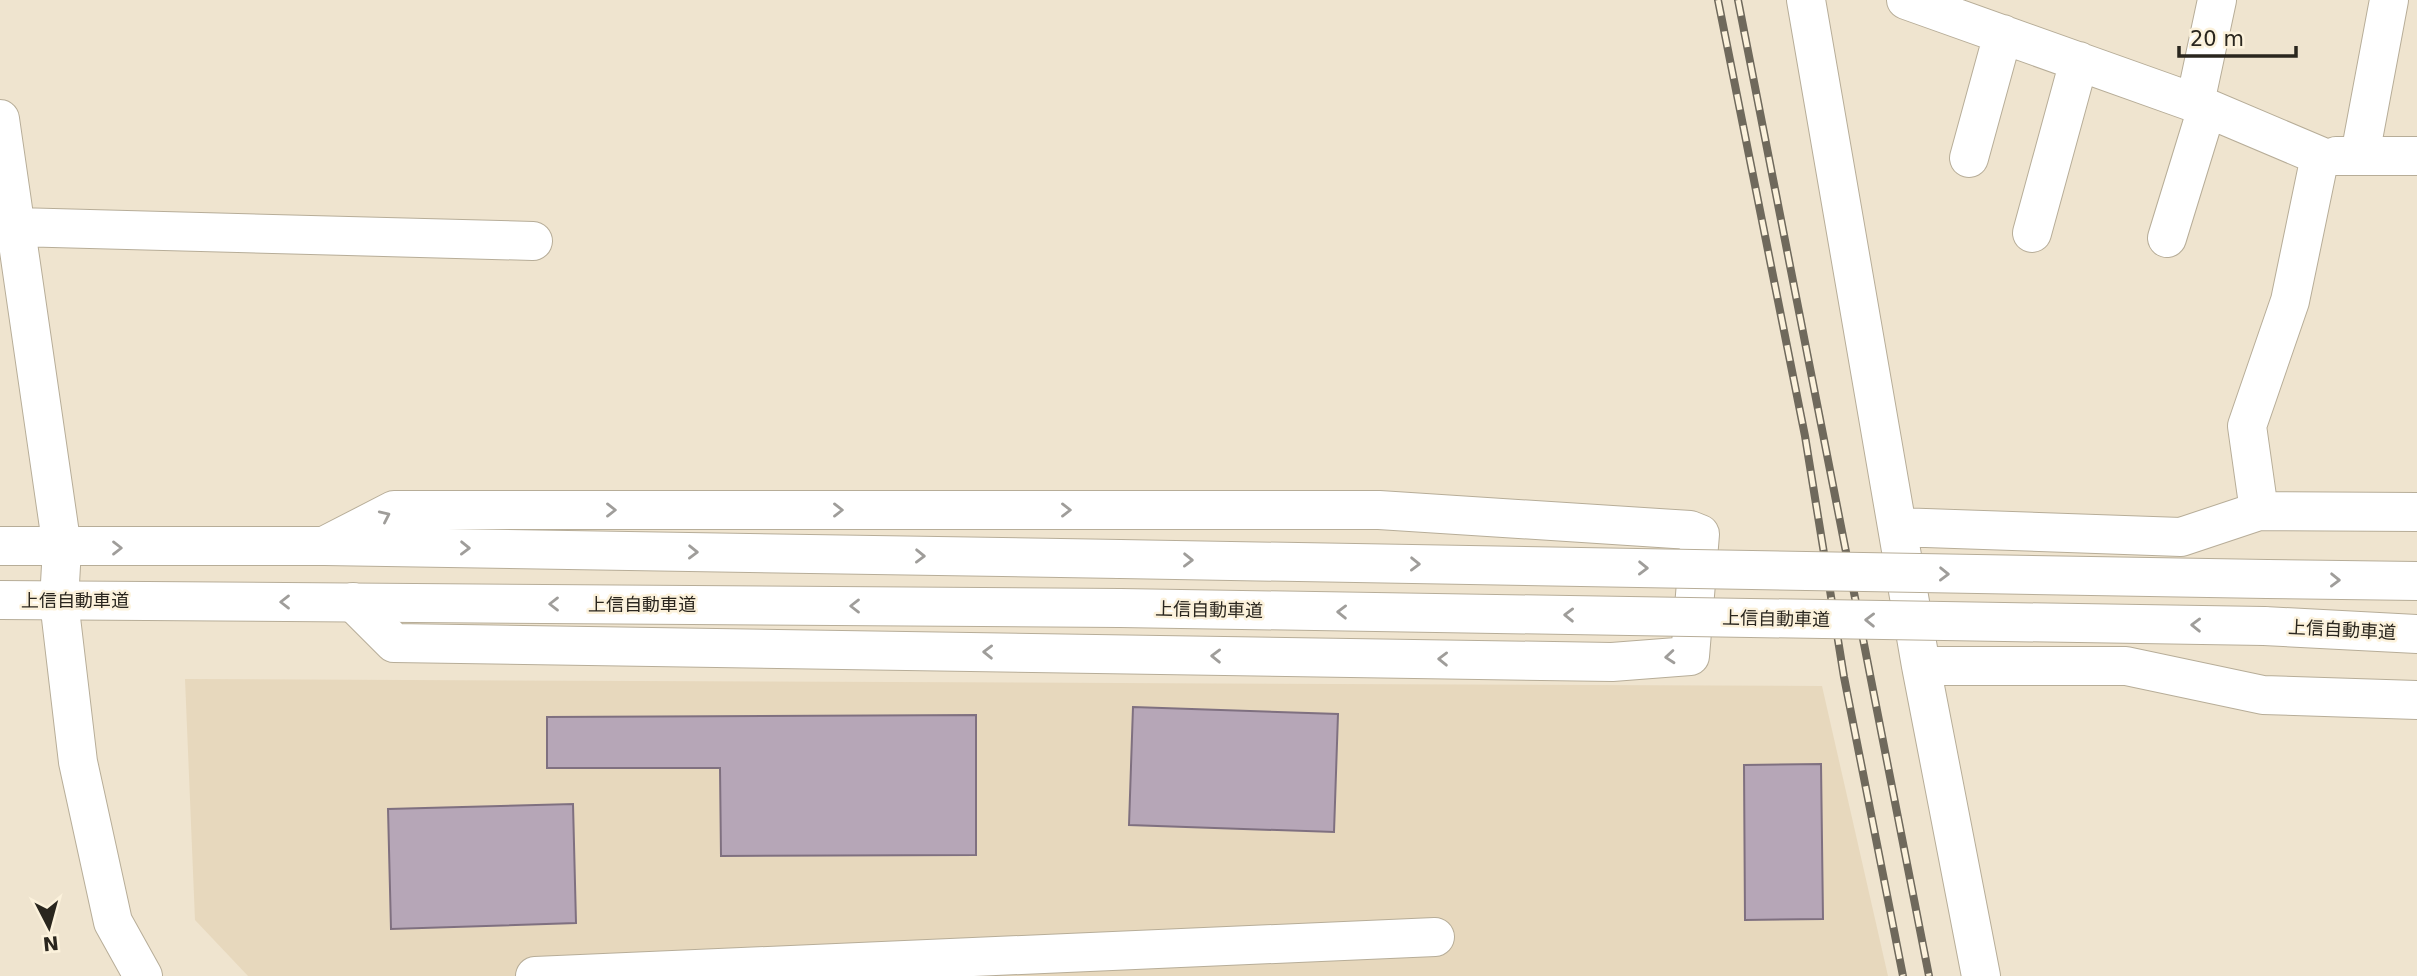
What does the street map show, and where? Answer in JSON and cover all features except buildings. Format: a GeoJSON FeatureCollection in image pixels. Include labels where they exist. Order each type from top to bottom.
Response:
{"type":"FeatureCollection","features":[{"type":"Feature","properties":{"kind":"main road"},"geometry":{"type":"LineString","coordinates":[[1806,0],[1921,666],[1981,976]]}},
{"type":"Feature","properties":{"kind":"main road"},"geometry":{"type":"LineString","coordinates":[[1906,0],[2201,105],[2320,156],[2417,156]]}},
{"type":"Feature","properties":{"kind":"main road"},"geometry":{"type":"LineString","coordinates":[[2167,238],[2201,105],[2217,0]]}},
{"type":"Feature","properties":{"kind":"main road"},"geometry":{"type":"LineString","coordinates":[[2360,155],[2389,0]]}},
{"type":"Feature","properties":{"kind":"main road"},"geometry":{"type":"LineString","coordinates":[[1969,158],[2003,34]]}},
{"type":"Feature","properties":{"kind":"main road"},"geometry":{"type":"LineString","coordinates":[[2032,233],[2079,61]]}},
{"type":"Feature","properties":{"kind":"main road"},"geometry":{"type":"LineString","coordinates":[[0,119],[62,548],[59,601],[78,762],[113,922],[143,976]]}},
{"type":"Feature","properties":{"kind":"main road"},"geometry":{"type":"LineString","coordinates":[[2259,511],[2247,426],[2290,301],[2320,156]]}},
{"type":"Feature","properties":{"kind":"main road"},"geometry":{"type":"LineString","coordinates":[[16,227],[533,241]]}},
{"type":"Feature","properties":{"kind":"main road"},"geometry":{"type":"LineString","coordinates":[[324,546],[394,510],[1379,510],[1690,530],[1700,534],[1690,656],[1612,662],[394,643],[353,603]]}},
{"type":"Feature","properties":{"kind":"main road"},"geometry":{"type":"LineString","coordinates":[[1897,527],[2181,537],[2259,511],[2417,512]]}},
{"type":"Feature","properties":{"kind":"main road"},"geometry":{"type":"LineString","coordinates":[[0,547],[324,546],[2417,581]]}},
{"type":"Feature","properties":{"kind":"main road","name":"上信自動車道"},"geometry":{"type":"LineString","coordinates":[[0,600],[1120,608],[2264,626],[2417,634]]}},
{"type":"Feature","properties":{"kind":"main road"},"geometry":{"type":"LineString","coordinates":[[1921,666],[2126,666],[2263,695],[2417,700]]}},
{"type":"Feature","properties":{"kind":"main road"},"geometry":{"type":"LineString","coordinates":[[535,976],[1435,937]]}},
{"type":"Feature","properties":{"kind":"shaded area"},"geometry":{"type":"Polygon","coordinates":[[[185,679],[1822,686],[1888,976],[248,976],[195,920],[185,679]]]}},
{"type":"Feature","properties":{"kind":"railway"},"geometry":{"type":"LineString","coordinates":[[1718,0],[1805,436],[1844,677],[1903,976]]}},
{"type":"Feature","properties":{"kind":"railway"},"geometry":{"type":"LineString","coordinates":[[1738,0],[1929,976]]}}]}
